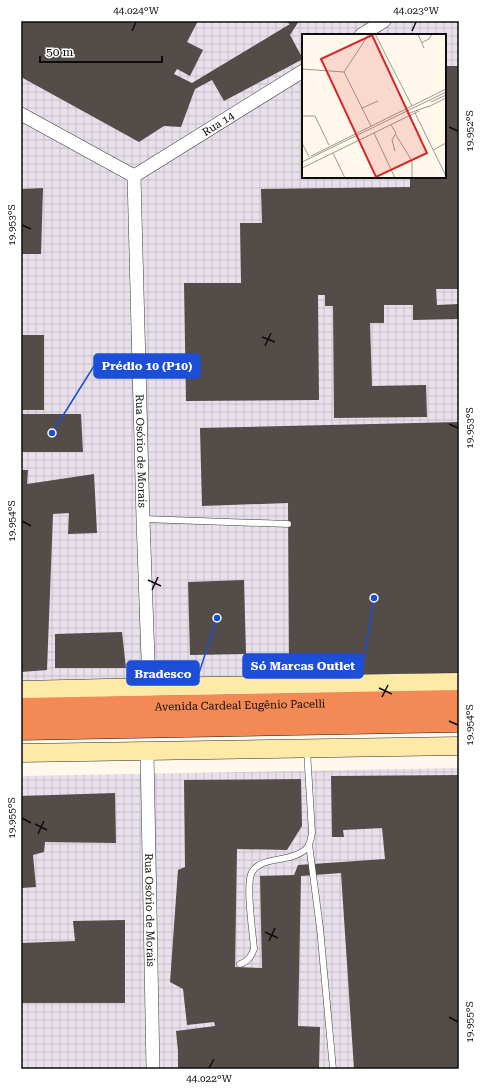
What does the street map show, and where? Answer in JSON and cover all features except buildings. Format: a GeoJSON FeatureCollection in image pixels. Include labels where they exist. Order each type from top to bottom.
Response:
{"type":"FeatureCollection","features":[{"type":"Feature","properties":{"kind":"highway","name":"Avenida Cardeal Eugênio Pacelli"},"geometry":{"type":"LineString","coordinates":[[21,709],[459,701]]}},
{"type":"Feature","properties":{"kind":"highway","name":"Avenida Cardeal Eugênio Pacelli"},"geometry":{"type":"LineString","coordinates":[[21,729],[459,722]]}},
{"type":"Feature","properties":{"kind":"main road","name":"Avenida Cardeal Eugênio Pacelli"},"geometry":{"type":"LineString","coordinates":[[21,690],[423,680],[459,682]]}},
{"type":"Feature","properties":{"kind":"main road"},"geometry":{"type":"LineString","coordinates":[[21,753],[459,746]]}},
{"type":"Feature","properties":{"kind":"street"},"geometry":{"type":"LineString","coordinates":[[363,34],[384,21]]}},
{"type":"Feature","properties":{"kind":"street","name":"Rua 14"},"geometry":{"type":"LineString","coordinates":[[134,176],[302,72]]}},
{"type":"Feature","properties":{"kind":"street"},"geometry":{"type":"LineString","coordinates":[[21,114],[134,176]]}},
{"type":"Feature","properties":{"kind":"street","name":"Rua Osório de Morais"},"geometry":{"type":"LineString","coordinates":[[134,176],[142,519],[149,686]]}},
{"type":"Feature","properties":{"kind":"street","name":"Rua Osório de Morais"},"geometry":{"type":"LineString","coordinates":[[147,751],[153,1069]]}},
{"type":"Feature","properties":{"kind":"lane"},"geometry":{"type":"LineString","coordinates":[[142,519],[288,524]]}},
{"type":"Feature","properties":{"kind":"lane"},"geometry":{"type":"LineString","coordinates":[[240,964],[251,958],[254,949],[249,884],[252,872],[263,862],[292,858],[308,847],[309,844],[312,833],[307,749]]}},
{"type":"Feature","properties":{"kind":"lane"},"geometry":{"type":"LineString","coordinates":[[309,844],[320,928],[333,1069]]}},
{"type":"Feature","properties":{"kind":"shaded area"},"geometry":{"type":"Polygon","coordinates":[[[21,21],[459,21],[459,672],[21,680],[21,21]]]}},
{"type":"Feature","properties":{"kind":"shaded area"},"geometry":{"type":"Polygon","coordinates":[[[459,768],[459,1069],[21,1069],[21,776],[459,768]]]}},
{"type":"Feature","properties":{"kind":"place","name":"Prédio 10 (P10)"},"geometry":{"type":"Point","coordinates":[52,433]}},
{"type":"Feature","properties":{"kind":"place","name":"Só Marcas Outlet"},"geometry":{"type":"Point","coordinates":[374,598]}},
{"type":"Feature","properties":{"kind":"place","name":"Bradesco"},"geometry":{"type":"Point","coordinates":[217,618]}}]}
